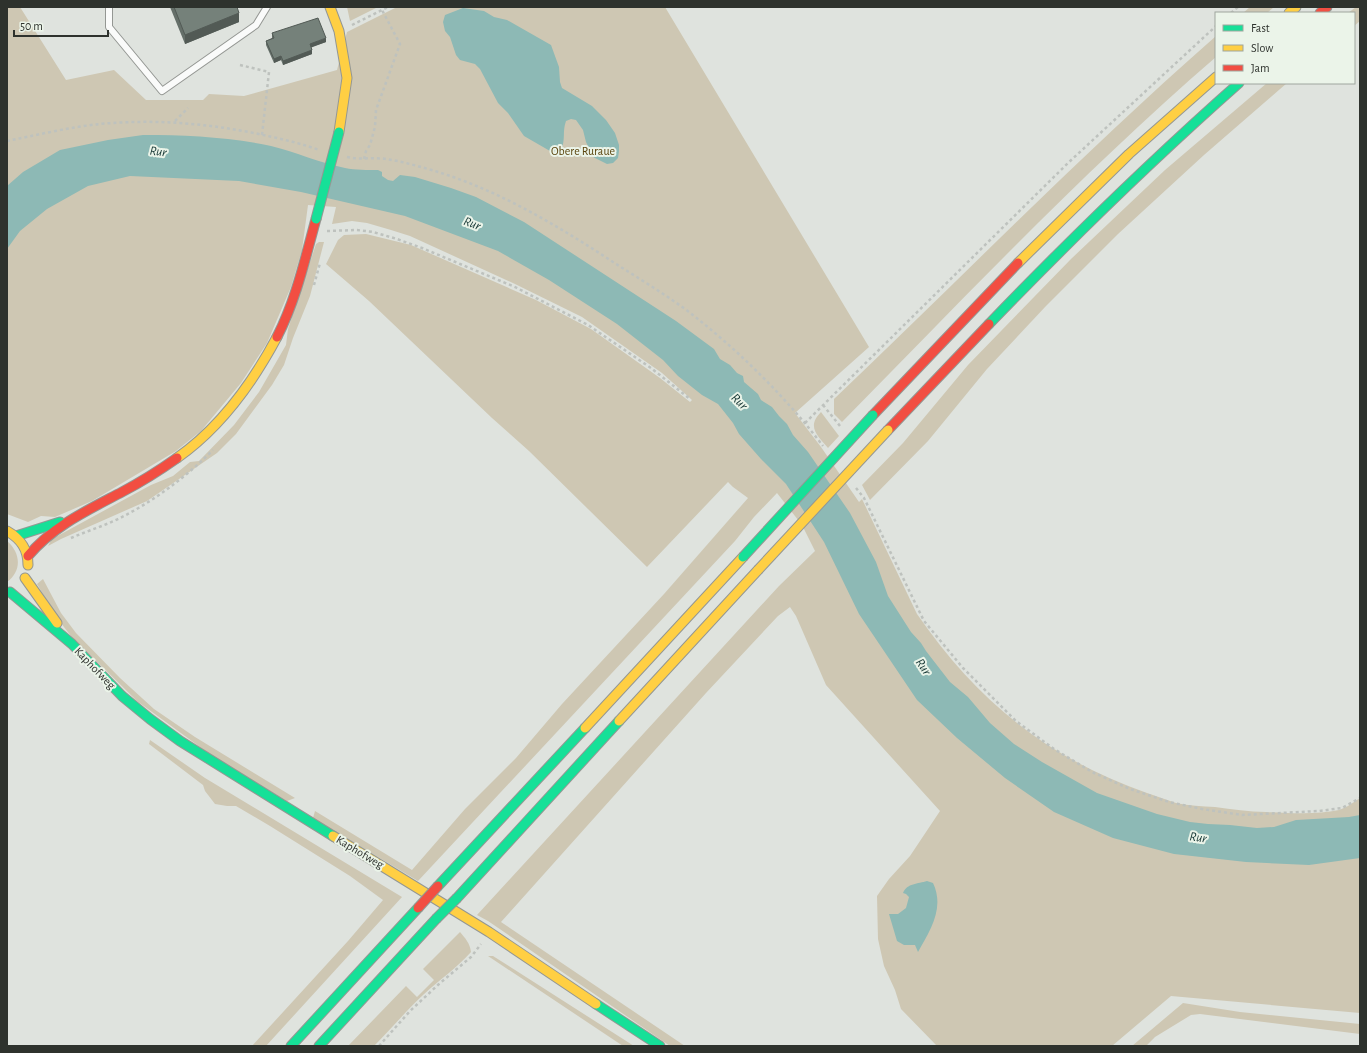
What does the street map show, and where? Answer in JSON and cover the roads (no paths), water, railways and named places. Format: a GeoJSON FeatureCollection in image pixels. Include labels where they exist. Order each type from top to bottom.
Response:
{"type":"FeatureCollection","features":[{"type":"Feature","properties":{"kind":"main road"},"geometry":{"type":"LineString","coordinates":[[28,556],[44,539],[72,519],[128,490],[172,463],[208,434],[230,409],[249,383],[268,352],[285,318],[295,292],[339,132],[347,78],[338,31],[330,7]]}},
{"type":"Feature","properties":{"kind":"main road"},"geometry":{"type":"LineString","coordinates":[[291,1046],[873,415],[1027,254],[1129,154],[1215,78]]}},
{"type":"Feature","properties":{"kind":"main road"},"geometry":{"type":"LineString","coordinates":[[319,1046],[888,430],[1038,272],[1146,166],[1238,84]]}},
{"type":"Feature","properties":{"kind":"main road"},"geometry":{"type":"LineString","coordinates":[[16,536],[72,519]]}},
{"type":"Feature","properties":{"kind":"main road"},"geometry":{"type":"LineString","coordinates":[[7,531],[16,536],[24,545],[28,556],[28,571],[25,578],[18,586],[8,592]]}},
{"type":"Feature","properties":{"kind":"main road","name":"Kaphofweg"},"geometry":{"type":"LineString","coordinates":[[25,578],[72,644]]}},
{"type":"Feature","properties":{"kind":"main road","name":"Kaphofweg"},"geometry":{"type":"LineString","coordinates":[[8,592],[72,644],[122,696],[180,741],[489,932],[660,1046]]}},
{"type":"Feature","properties":{"kind":"lane"},"geometry":{"type":"LineString","coordinates":[[109,7],[109,27],[162,91],[256,25],[267,7]]}},
{"type":"Feature","properties":{"kind":"water"},"geometry":{"type":"Polygon","coordinates":[[[463,8],[484,11],[494,17],[507,20],[551,45],[559,67],[562,88],[592,106],[606,120],[615,133],[619,145],[619,151],[618,158],[613,163],[607,164],[593,157],[586,142],[583,130],[576,120],[571,119],[566,121],[561,150],[550,151],[524,136],[508,113],[498,103],[480,69],[475,64],[460,60],[456,55],[450,37],[445,31],[443,22],[445,15],[463,8]]]}},
{"type":"Feature","properties":{"kind":"water","name":"Rur"},"geometry":{"type":"Polygon","coordinates":[[[143,135],[191,136],[239,140],[290,151],[345,168],[357,170],[378,170],[382,172],[382,176],[388,180],[393,181],[400,175],[415,177],[476,197],[524,222],[676,321],[714,349],[720,359],[743,376],[744,382],[758,394],[761,400],[772,407],[787,424],[793,435],[808,452],[850,513],[876,562],[888,596],[911,632],[950,682],[968,697],[990,723],[1014,744],[1042,762],[1097,793],[1157,814],[1190,822],[1257,828],[1274,827],[1296,820],[1360,815],[1360,858],[1309,865],[1246,862],[1174,854],[1113,838],[1054,812],[1005,778],[957,738],[917,700],[859,614],[824,542],[786,484],[739,434],[733,423],[718,404],[702,395],[678,376],[663,360],[617,324],[549,280],[498,251],[405,216],[301,192],[239,181],[130,176],[88,186],[47,209],[20,231],[7,249],[7,186],[23,172],[60,150],[108,140],[143,135]]]}},
{"type":"Feature","properties":{"kind":"water"},"geometry":{"type":"Polygon","coordinates":[[[927,881],[933,883],[936,892],[937,910],[931,928],[918,952],[915,945],[904,945],[897,941],[889,914],[898,914],[906,908],[909,897],[903,893],[907,887],[927,881]]]}},
{"type":"Feature","properties":{"kind":"park label","name":"Obere Ruraue"},"geometry":{"type":"Point","coordinates":[583,151]}}]}
